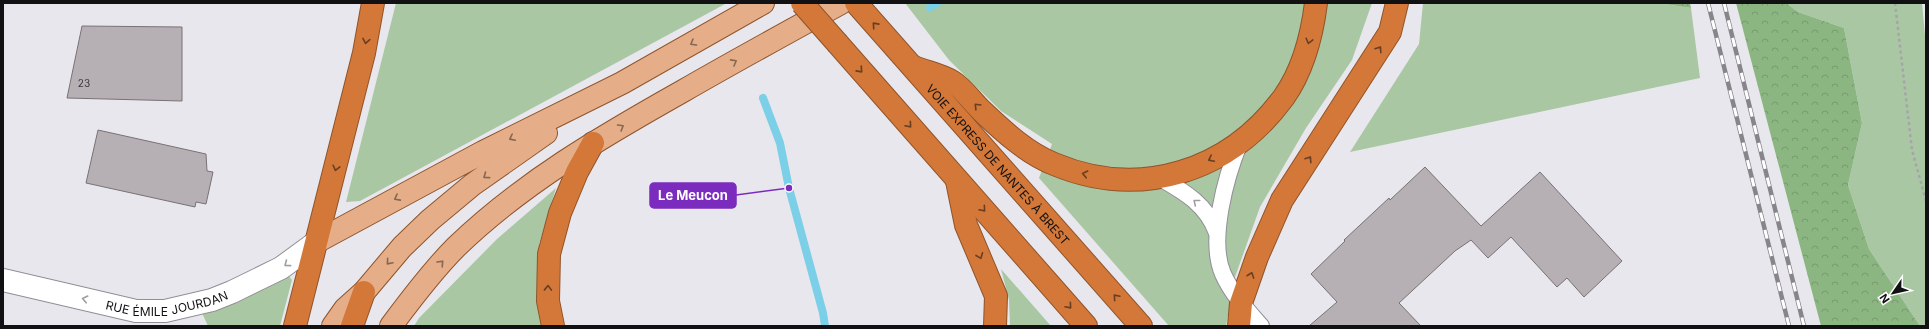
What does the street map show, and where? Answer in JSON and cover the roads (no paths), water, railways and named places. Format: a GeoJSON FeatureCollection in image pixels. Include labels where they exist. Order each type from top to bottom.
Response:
{"type":"FeatureCollection","features":[{"type":"Feature","properties":{"kind":"highway"},"geometry":{"type":"LineString","coordinates":[[295,326],[364,54],[373,3]]}},
{"type":"Feature","properties":{"kind":"highway"},"geometry":{"type":"LineString","coordinates":[[802,3],[1086,326]]}},
{"type":"Feature","properties":{"kind":"highway","name":"VOIE EXPRESS DE NANTES À BREST"},"geometry":{"type":"LineString","coordinates":[[856,3],[1141,326]]}},
{"type":"Feature","properties":{"kind":"highway"},"geometry":{"type":"LineString","coordinates":[[914,67],[953,82],[983,112],[1022,146],[1053,164],[1077,172],[1107,179],[1136,180],[1160,178],[1179,173],[1212,160],[1240,142],[1262,122],[1284,96],[1297,74],[1307,49],[1316,3]]}},
{"type":"Feature","properties":{"kind":"highway"},"geometry":{"type":"LineString","coordinates":[[1253,324],[1241,303],[1257,257],[1282,200],[1390,32],[1397,3]]}},
{"type":"Feature","properties":{"kind":"highway"},"geometry":{"type":"LineString","coordinates":[[553,326],[548,301],[549,254],[560,213],[577,172],[593,143]]}},
{"type":"Feature","properties":{"kind":"highway"},"geometry":{"type":"LineString","coordinates":[[957,179],[966,224],[996,296],[995,326]]}},
{"type":"Feature","properties":{"kind":"highway"},"geometry":{"type":"LineString","coordinates":[[352,326],[364,292]]}},
{"type":"Feature","properties":{"kind":"main road"},"geometry":{"type":"LineString","coordinates":[[318,240],[484,152],[622,83],[763,3]]}},
{"type":"Feature","properties":{"kind":"main road"},"geometry":{"type":"LineString","coordinates":[[390,326],[422,284],[468,237],[491,215],[540,177],[642,114],[842,3]]}},
{"type":"Feature","properties":{"kind":"main road"},"geometry":{"type":"LineString","coordinates":[[333,326],[345,309],[364,292],[402,247],[430,220],[472,185],[557,125],[622,83]]}},
{"type":"Feature","properties":{"kind":"street","name":"RUE ÉMILE JOURDAN"},"geometry":{"type":"LineString","coordinates":[[3,280],[136,311],[165,311],[212,300],[232,292],[281,268],[318,240]]}},
{"type":"Feature","properties":{"kind":"lane"},"geometry":{"type":"LineString","coordinates":[[1217,233],[1226,184],[1240,142]]}},
{"type":"Feature","properties":{"kind":"lane"},"geometry":{"type":"LineString","coordinates":[[1160,178],[1187,194],[1202,206],[1212,220],[1217,233],[1222,272],[1241,303]]}},
{"type":"Feature","properties":{"kind":"waterway"},"geometry":{"type":"LineString","coordinates":[[930,7],[938,3]]}},
{"type":"Feature","properties":{"kind":"waterway"},"geometry":{"type":"LineString","coordinates":[[763,98],[780,143],[789,188],[823,313],[825,326]]}},
{"type":"Feature","properties":{"kind":"railway"},"geometry":{"type":"LineString","coordinates":[[1708,3],[1789,326]]}},
{"type":"Feature","properties":{"kind":"railway"},"geometry":{"type":"LineString","coordinates":[[1724,3],[1804,326]]}},
{"type":"Feature","properties":{"kind":"place","name":"Le Meucon"},"geometry":{"type":"Point","coordinates":[789,188]}}]}
